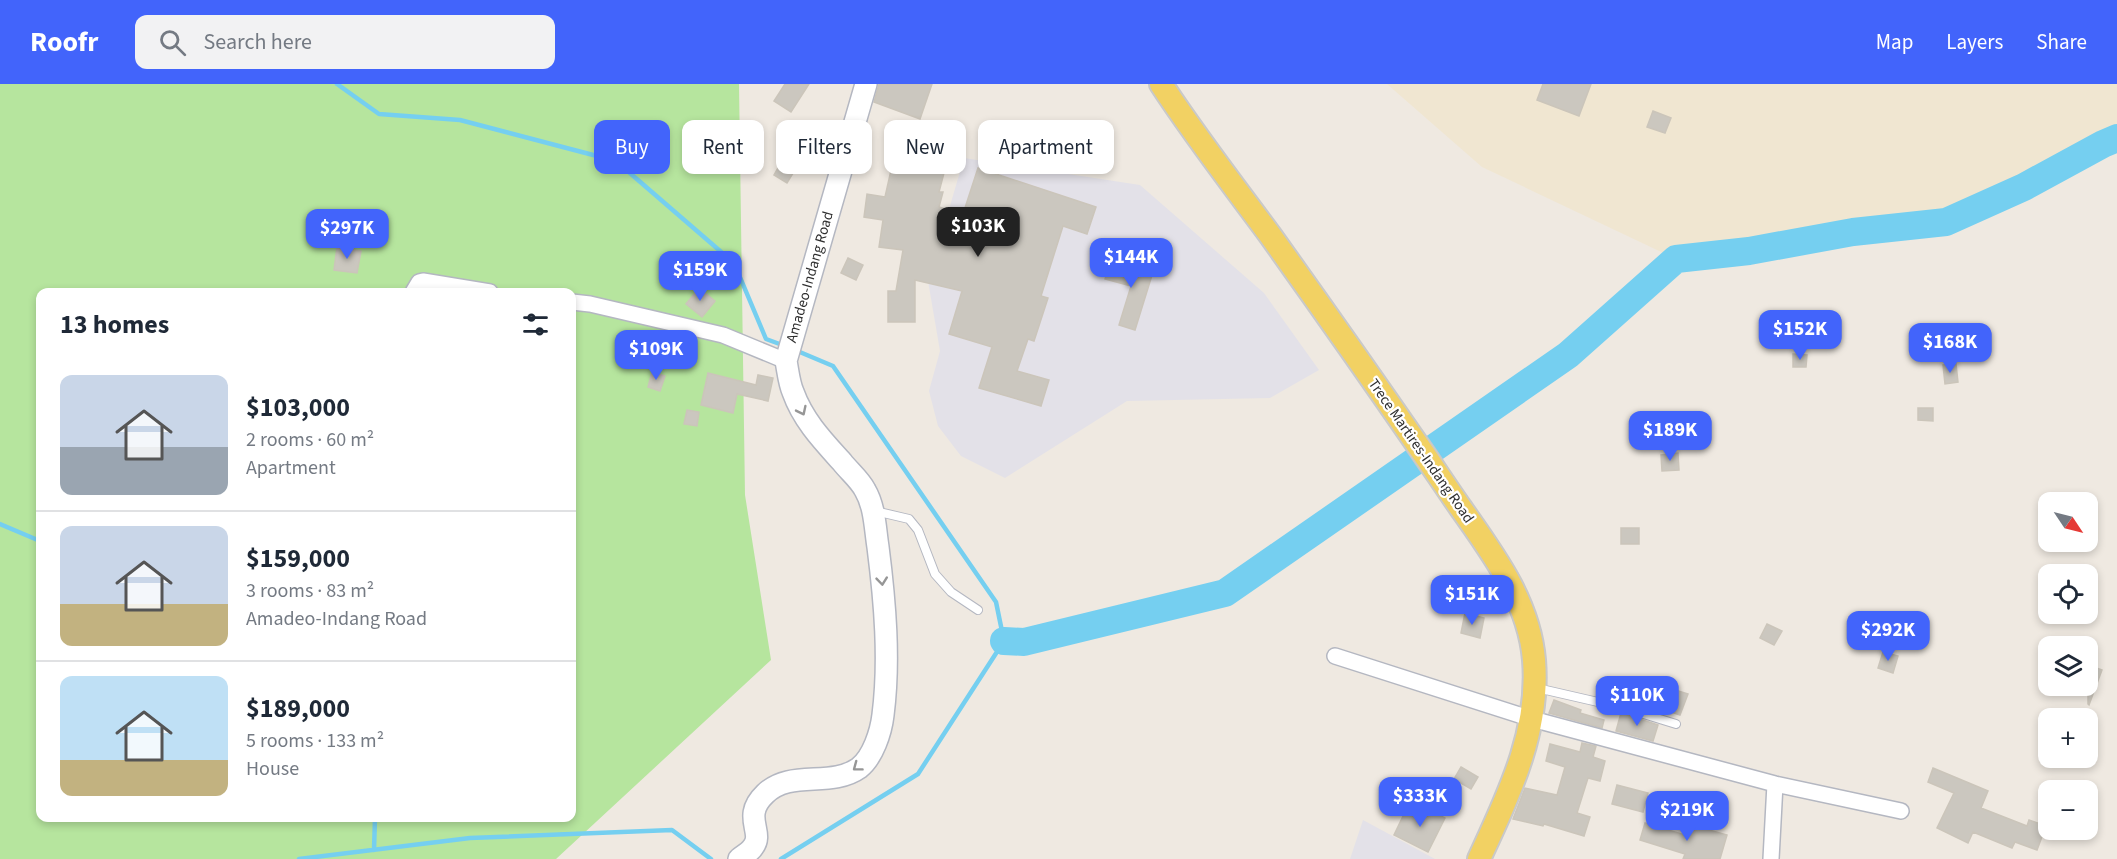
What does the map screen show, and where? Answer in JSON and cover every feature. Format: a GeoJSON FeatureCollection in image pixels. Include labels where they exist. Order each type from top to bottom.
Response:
{"type":"FeatureCollection","features":[{"type":"Feature","properties":{"kind":"main road","name":"Trece Martires-Indang Road"},"geometry":{"type":"LineString","coordinates":[[1161,84],[1385,398],[1499,563],[1516,596],[1529,629],[1532,644],[1535,688],[1532,719],[1529,736],[1514,777],[1479,859]]}},
{"type":"Feature","properties":{"kind":"street","name":"Amadeo-Indang Road"},"geometry":{"type":"LineString","coordinates":[[739,859],[754,847],[757,838],[754,807],[765,794],[783,782],[842,777],[861,767],[871,754],[880,730],[884,699],[886,642],[883,583],[873,511],[865,489],[807,423],[792,391],[787,358],[866,84]]}},
{"type":"Feature","properties":{"kind":"street"},"geometry":{"type":"LineString","coordinates":[[415,288],[419,282],[423,281],[466,288]]}},
{"type":"Feature","properties":{"kind":"street"},"geometry":{"type":"LineString","coordinates":[[576,302],[723,335],[787,358]]}},
{"type":"Feature","properties":{"kind":"street"},"geometry":{"type":"LineString","coordinates":[[1335,656],[1532,719],[1775,784],[1901,811]]}},
{"type":"Feature","properties":{"kind":"street"},"geometry":{"type":"LineString","coordinates":[[1771,859],[1775,784]]}},
{"type":"Feature","properties":{"kind":"lane"},"geometry":{"type":"LineString","coordinates":[[873,511],[909,519],[918,530],[935,574],[951,592],[978,610]]}},
{"type":"Feature","properties":{"kind":"lane"},"geometry":{"type":"LineString","coordinates":[[1535,688],[1624,708],[1676,724]]}},
{"type":"Feature","properties":{"kind":"shaded area"},"geometry":{"type":"Polygon","coordinates":[[[1387,84],[2117,84],[2117,138],[2024,187],[1946,222],[1853,232],[1749,251],[1676,259],[1482,167],[1387,84]]]}},
{"type":"Feature","properties":{"kind":"shaded area"},"geometry":{"type":"Polygon","coordinates":[[[966,158],[978,160],[978,174],[1068,174],[1140,185],[1264,293],[1319,370],[1270,398],[1127,401],[1005,478],[961,456],[938,426],[929,391],[940,351],[928,281],[959,174],[966,174],[966,158]]]}},
{"type":"Feature","properties":{"kind":"shaded area"},"geometry":{"type":"Polygon","coordinates":[[[1363,820],[1435,859],[1350,859],[1363,820]]]}},
{"type":"Feature","properties":{"kind":"green space"},"geometry":{"type":"Polygon","coordinates":[[[0,84],[739,84],[740,120],[682,120],[682,174],[740,174],[745,495],[771,660],[556,859],[0,859],[0,84]]]}},
{"type":"Feature","properties":{"kind":"building"},"geometry":{"type":"Polygon","coordinates":[[[785,84],[809,84],[791,112],[774,101],[785,84]]]}},
{"type":"Feature","properties":{"kind":"building"},"geometry":{"type":"Polygon","coordinates":[[[879,84],[932,84],[920,119],[874,102],[879,84]]]}},
{"type":"Feature","properties":{"kind":"building"},"geometry":{"type":"Polygon","coordinates":[[[1543,84],[1591,84],[1579,116],[1537,100],[1543,84]]]}},
{"type":"Feature","properties":{"kind":"building"},"geometry":{"type":"Polygon","coordinates":[[[1653,111],[1671,118],[1665,133],[1647,127],[1653,111]]]}},
{"type":"Feature","properties":{"kind":"building"},"geometry":{"type":"Polygon","coordinates":[[[978,168],[978,174],[996,174],[1096,207],[1087,234],[1063,226],[1041,296],[1048,298],[1034,341],[1028,339],[1017,371],[1049,380],[1041,406],[979,388],[992,347],[949,334],[962,291],[915,280],[915,322],[888,322],[888,291],[896,291],[903,250],[879,247],[883,220],[864,217],[867,194],[885,197],[890,174],[944,174],[939,192],[943,192],[939,207],[963,214],[978,168]]]}},
{"type":"Feature","properties":{"kind":"building"},"geometry":{"type":"Polygon","coordinates":[[[776,171],[776,174],[792,174],[787,183],[774,175],[776,171]]]}},
{"type":"Feature","properties":{"kind":"building"},"geometry":{"type":"Polygon","coordinates":[[[337,247],[361,251],[357,273],[334,270],[337,247]]]}},
{"type":"Feature","properties":{"kind":"building"},"geometry":{"type":"Polygon","coordinates":[[[848,258],[863,265],[856,280],[841,273],[848,258]]]}},
{"type":"Feature","properties":{"kind":"building"},"geometry":{"type":"Polygon","coordinates":[[[1112,258],[1153,272],[1135,330],[1119,325],[1131,286],[1105,279],[1112,258]]]}},
{"type":"Feature","properties":{"kind":"building"},"geometry":{"type":"Polygon","coordinates":[[[699,288],[715,301],[702,317],[686,304],[699,288]]]}},
{"type":"Feature","properties":{"kind":"building"},"geometry":{"type":"Polygon","coordinates":[[[1793,354],[1807,355],[1806,367],[1793,367],[1793,354]]]}},
{"type":"Feature","properties":{"kind":"building"},"geometry":{"type":"Polygon","coordinates":[[[1956,364],[1958,382],[1945,384],[1943,365],[1956,364]]]}},
{"type":"Feature","properties":{"kind":"building"},"geometry":{"type":"Polygon","coordinates":[[[652,372],[665,376],[660,391],[648,387],[652,372]]]}},
{"type":"Feature","properties":{"kind":"building"},"geometry":{"type":"Polygon","coordinates":[[[708,373],[756,385],[758,375],[773,378],[768,401],[737,394],[733,413],[701,405],[708,373]]]}},
{"type":"Feature","properties":{"kind":"building"},"geometry":{"type":"Polygon","coordinates":[[[1918,408],[1933,408],[1933,421],[1918,420],[1918,408]]]}},
{"type":"Feature","properties":{"kind":"building"},"geometry":{"type":"Polygon","coordinates":[[[687,410],[699,412],[697,426],[684,424],[687,410]]]}},
{"type":"Feature","properties":{"kind":"building"},"geometry":{"type":"Polygon","coordinates":[[[1678,453],[1679,470],[1662,471],[1661,455],[1678,453]]]}},
{"type":"Feature","properties":{"kind":"building"},"geometry":{"type":"Polygon","coordinates":[[[1621,528],[1639,528],[1639,544],[1621,544],[1621,528]]]}},
{"type":"Feature","properties":{"kind":"building"},"geometry":{"type":"Polygon","coordinates":[[[1465,613],[1484,618],[1480,638],[1461,633],[1465,613]]]}},
{"type":"Feature","properties":{"kind":"building"},"geometry":{"type":"Polygon","coordinates":[[[1767,624],[1782,631],[1774,645],[1760,638],[1767,624]]]}},
{"type":"Feature","properties":{"kind":"building"},"geometry":{"type":"Polygon","coordinates":[[[1883,652],[1898,656],[1893,673],[1878,668],[1883,652]]]}},
{"type":"Feature","properties":{"kind":"building"},"geometry":{"type":"Polygon","coordinates":[[[2098,669],[2102,670],[2098,681],[2098,669]]]}},
{"type":"Feature","properties":{"kind":"building"},"geometry":{"type":"Polygon","coordinates":[[[1640,679],[1688,694],[1680,715],[1662,709],[1661,713],[1632,704],[1640,679]]]}},
{"type":"Feature","properties":{"kind":"building"},"geometry":{"type":"Polygon","coordinates":[[[2088,696],[2092,696],[2089,705],[2088,696]]]}},
{"type":"Feature","properties":{"kind":"building"},"geometry":{"type":"Polygon","coordinates":[[[1554,700],[1581,710],[1580,713],[1604,720],[1602,728],[1549,713],[1554,700]]]}},
{"type":"Feature","properties":{"kind":"building"},"geometry":{"type":"Polygon","coordinates":[[[1621,713],[1658,725],[1653,741],[1616,731],[1621,713]]]}},
{"type":"Feature","properties":{"kind":"building"},"geometry":{"type":"Polygon","coordinates":[[[1582,743],[1596,746],[1593,757],[1605,761],[1600,781],[1588,778],[1577,813],[1590,817],[1584,836],[1544,824],[1543,826],[1513,819],[1525,788],[1557,795],[1565,767],[1546,761],[1550,744],[1580,752],[1582,743]]]}},
{"type":"Feature","properties":{"kind":"building"},"geometry":{"type":"Polygon","coordinates":[[[1461,767],[1478,777],[1471,789],[1454,779],[1461,767]]]}},
{"type":"Feature","properties":{"kind":"building"},"geometry":{"type":"Polygon","coordinates":[[[1933,768],[1988,791],[1981,808],[2027,826],[2029,820],[2038,823],[2038,840],[2041,840],[2037,850],[2015,842],[2012,848],[1973,832],[1968,843],[1937,828],[1954,793],[1928,782],[1933,768]]]}},
{"type":"Feature","properties":{"kind":"building"},"geometry":{"type":"Polygon","coordinates":[[[1617,785],[1648,793],[1643,812],[1612,804],[1617,785]]]}},
{"type":"Feature","properties":{"kind":"building"},"geometry":{"type":"Polygon","coordinates":[[[1424,807],[1445,818],[1428,852],[1394,835],[1406,810],[1420,816],[1424,807]]]}},
{"type":"Feature","properties":{"kind":"building"},"geometry":{"type":"Polygon","coordinates":[[[1645,823],[1688,836],[1691,825],[1727,835],[1720,859],[1683,859],[1685,854],[1640,840],[1645,823]]]}},
{"type":"Feature","properties":{"kind":"waterway"},"geometry":{"type":"LineString","coordinates":[[337,84],[379,114],[460,120],[616,161],[734,263],[766,339],[785,346]]}},
{"type":"Feature","properties":{"kind":"waterway"},"geometry":{"type":"LineString","coordinates":[[1004,641],[1024,642],[1225,593],[1568,355],[1676,259],[1749,251],[1853,232],[1946,222],[2024,187],[2117,138]]}},
{"type":"Feature","properties":{"kind":"waterway"},"geometry":{"type":"LineString","coordinates":[[781,859],[918,774],[1004,641],[996,602],[833,366],[795,350]]}},
{"type":"Feature","properties":{"kind":"waterway"},"geometry":{"type":"LineString","coordinates":[[0,524],[36,539]]}},
{"type":"Feature","properties":{"kind":"waterway"},"geometry":{"type":"LineString","coordinates":[[374,850],[375,822]]}},
{"type":"Feature","properties":{"kind":"waterway"},"geometry":{"type":"LineString","coordinates":[[299,859],[470,838],[672,830],[711,859]]}}]}
